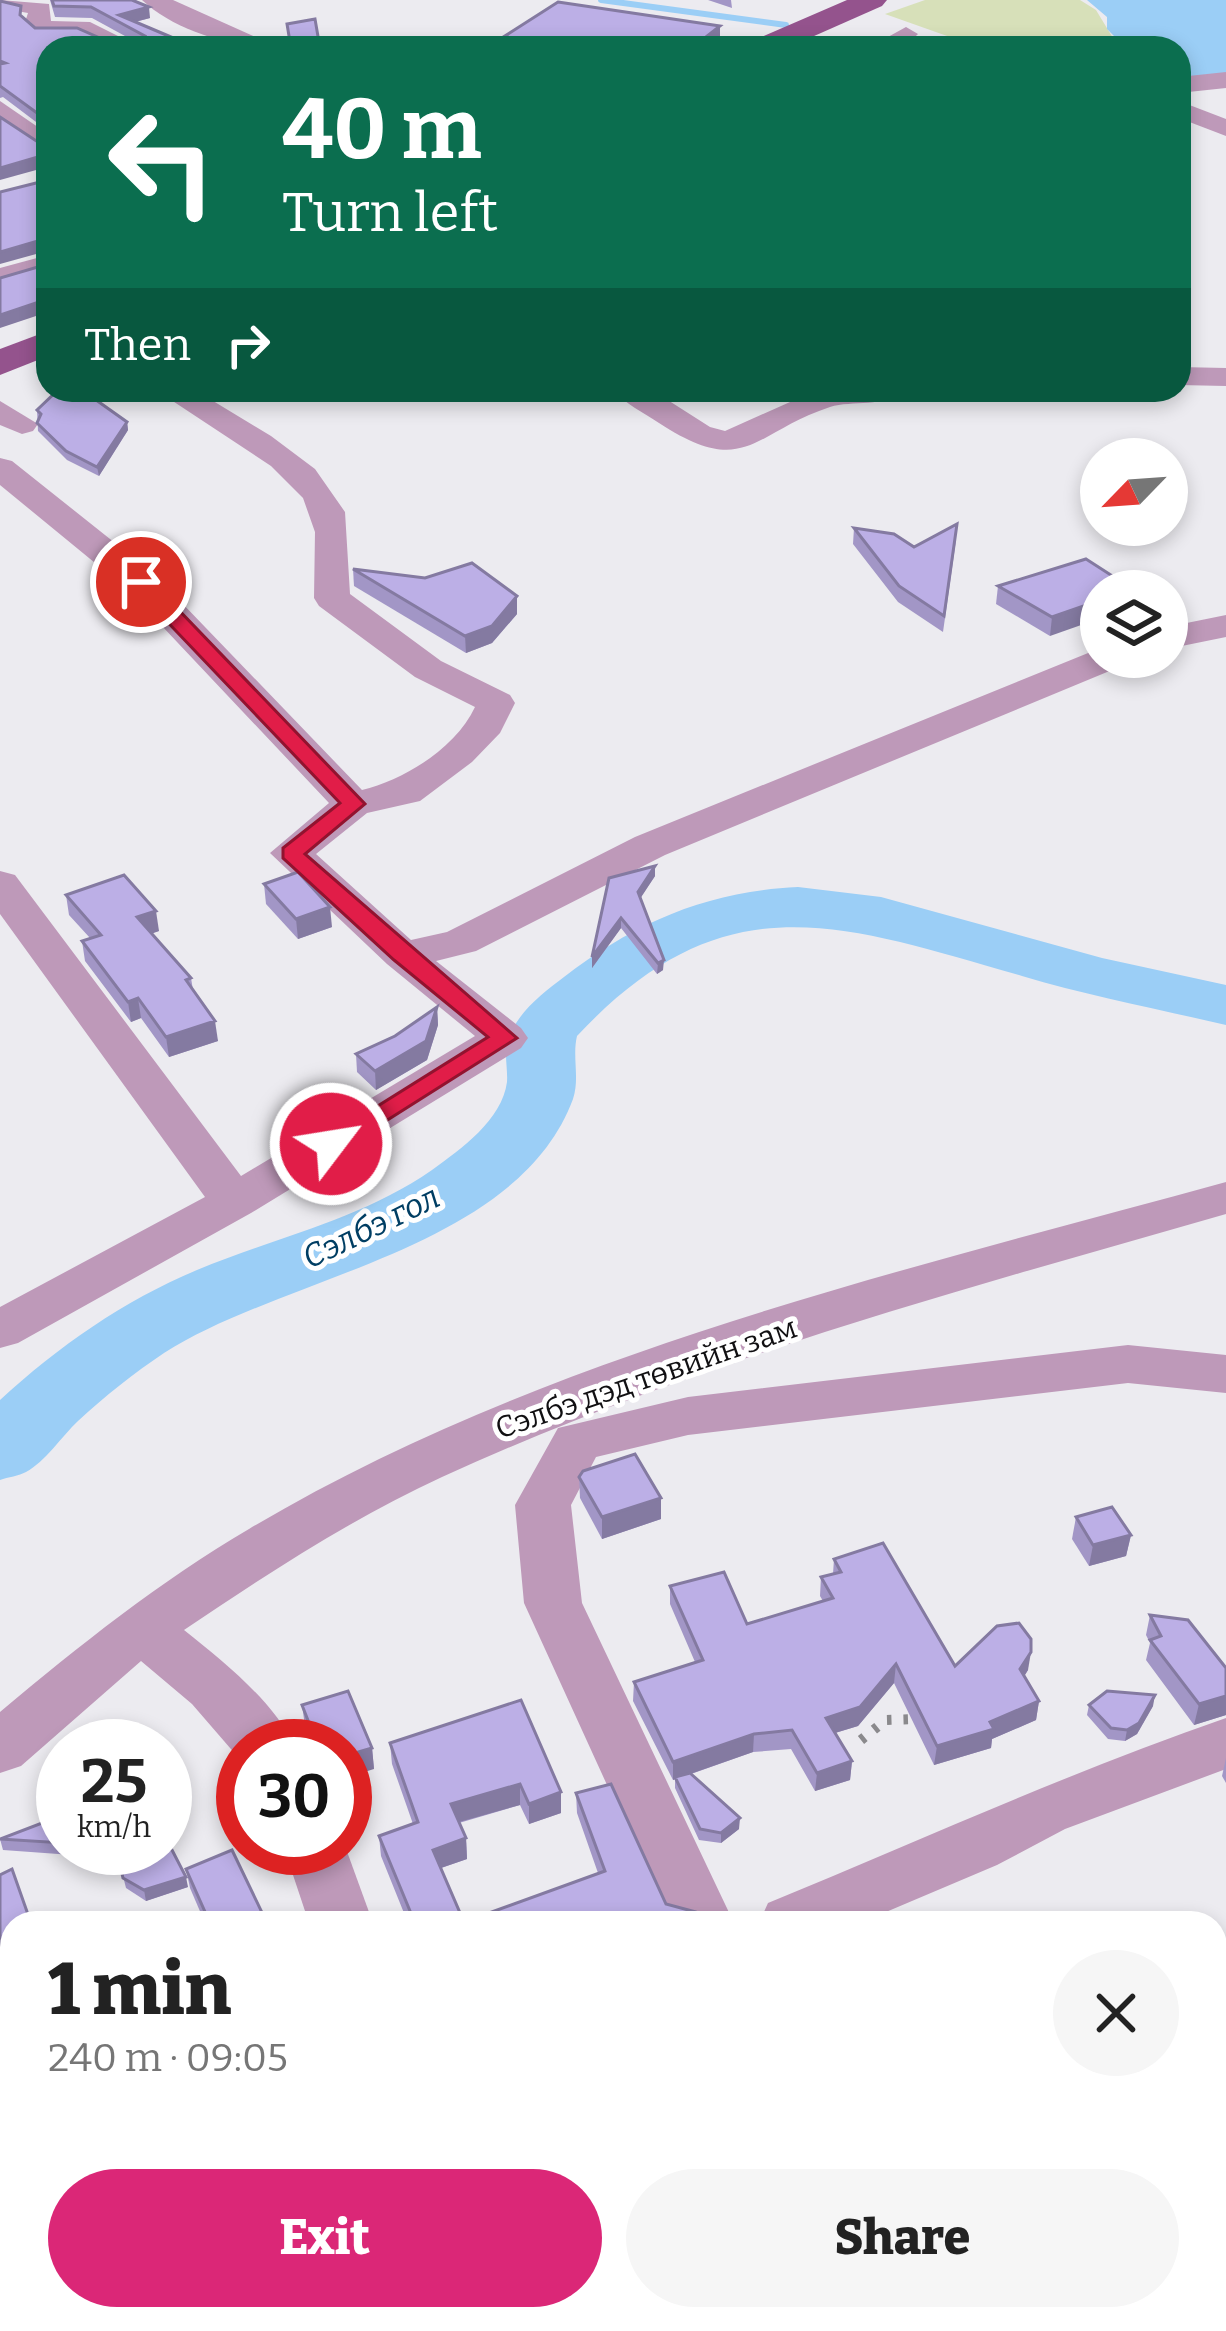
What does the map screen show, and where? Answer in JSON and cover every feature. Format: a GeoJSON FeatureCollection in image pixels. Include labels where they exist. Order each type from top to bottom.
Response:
{"type":"FeatureCollection","features":[{"type":"Feature","properties":{"kind":"main road"},"geometry":{"type":"LineString","coordinates":[[788,36],[872,0]]}},
{"type":"Feature","properties":{"kind":"main road"},"geometry":{"type":"LineString","coordinates":[[0,362],[36,347]]}},
{"type":"Feature","properties":{"kind":"street"},"geometry":{"type":"LineString","coordinates":[[154,0],[230,36]]}},
{"type":"Feature","properties":{"kind":"street"},"geometry":{"type":"LineString","coordinates":[[0,1],[41,9],[37,22],[45,29],[82,27],[103,36]]}},
{"type":"Feature","properties":{"kind":"street"},"geometry":{"type":"LineString","coordinates":[[0,13],[26,24],[36,37]]}},
{"type":"Feature","properties":{"kind":"street"},"geometry":{"type":"LineString","coordinates":[[902,36],[906,34]]}},
{"type":"Feature","properties":{"kind":"street"},"geometry":{"type":"LineString","coordinates":[[1191,84],[1226,80]]}},
{"type":"Feature","properties":{"kind":"street"},"geometry":{"type":"LineString","coordinates":[[3,114],[36,137]]}},
{"type":"Feature","properties":{"kind":"street"},"geometry":{"type":"LineString","coordinates":[[1191,115],[1226,128]]}},
{"type":"Feature","properties":{"kind":"street"},"geometry":{"type":"LineString","coordinates":[[0,277],[36,267]]}},
{"type":"Feature","properties":{"kind":"street"},"geometry":{"type":"LineString","coordinates":[[1191,376],[1226,377]]}},
{"type":"Feature","properties":{"kind":"street"},"geometry":{"type":"LineString","coordinates":[[0,1330],[234,1202],[505,1038],[402,955],[291,853],[353,804],[406,792],[458,754],[486,725],[496,703],[428,669],[332,598],[328,512],[309,484],[280,458],[191,402]]}},
{"type":"Feature","properties":{"kind":"street"},"geometry":{"type":"LineString","coordinates":[[649,402],[698,434],[725,441],[744,439],[816,402]]}},
{"type":"Feature","properties":{"kind":"street"},"geometry":{"type":"LineString","coordinates":[[0,468],[141,582],[353,804]]}},
{"type":"Feature","properties":{"kind":"street"},"geometry":{"type":"LineString","coordinates":[[1188,634],[1226,626]]}},
{"type":"Feature","properties":{"kind":"street"},"geometry":{"type":"LineString","coordinates":[[402,955],[461,942],[650,846],[1080,670]]}},
{"type":"Feature","properties":{"kind":"street"},"geometry":{"type":"LineString","coordinates":[[0,884],[234,1202]]}},
{"type":"Feature","properties":{"kind":"street","name":"Сэлбэ дэд төвийн зам"},"geometry":{"type":"LineString","coordinates":[[0,1748],[142,1628],[295,1530],[424,1461],[559,1404],[707,1351],[1226,1198]]}},
{"type":"Feature","properties":{"kind":"street"},"geometry":{"type":"LineString","coordinates":[[696,1911],[553,1603],[543,1505],[577,1442],[688,1416],[1128,1364],[1226,1374]]}},
{"type":"Feature","properties":{"kind":"street"},"geometry":{"type":"LineString","coordinates":[[142,1628],[213,1687],[242,1719]]}},
{"type":"Feature","properties":{"kind":"street"},"geometry":{"type":"LineString","coordinates":[[819,1911],[974,1846],[1043,1811],[1226,1743]]}},
{"type":"Feature","properties":{"kind":"street"},"geometry":{"type":"LineString","coordinates":[[324,1875],[337,1911]]}},
{"type":"Feature","properties":{"kind":"path"},"geometry":{"type":"LineString","coordinates":[[861,1740],[886,1720],[903,1723],[926,1716]]}},
{"type":"Feature","properties":{"kind":"green space"},"geometry":{"type":"Polygon","coordinates":[[[925,0],[1080,0],[1096,10],[1112,36],[947,36],[885,14],[925,0]]]}},
{"type":"Feature","properties":{"kind":"water"},"geometry":{"type":"Polygon","coordinates":[[[1087,0],[1226,0],[1226,78],[1191,79],[1191,36],[1114,36],[1107,29],[1107,17],[1087,0]]]}},
{"type":"Feature","properties":{"kind":"building"},"geometry":{"type":"Polygon","coordinates":[[[52,0],[132,0],[149,7],[119,15],[169,36],[145,36],[91,7],[54,6],[52,0]]]}},
{"type":"Feature","properties":{"kind":"building"},"geometry":{"type":"Polygon","coordinates":[[[0,1],[21,6],[20,15],[35,28],[77,28],[95,36],[36,36],[36,112],[0,86],[0,64],[5,63],[0,61],[0,1]]]}},
{"type":"Feature","properties":{"kind":"building"},"geometry":{"type":"Polygon","coordinates":[[[558,2],[720,26],[707,36],[505,36],[558,2]]]}},
{"type":"Feature","properties":{"kind":"building"},"geometry":{"type":"Polygon","coordinates":[[[315,19],[318,36],[289,36],[287,24],[315,19]]]}},
{"type":"Feature","properties":{"kind":"building"},"geometry":{"type":"Polygon","coordinates":[[[0,117],[36,141],[36,158],[0,168],[0,117]]]}},
{"type":"Feature","properties":{"kind":"building"},"geometry":{"type":"Polygon","coordinates":[[[36,183],[36,242],[0,252],[0,192],[36,183]]]}},
{"type":"Feature","properties":{"kind":"building"},"geometry":{"type":"Polygon","coordinates":[[[36,268],[36,303],[0,315],[0,278],[36,268]]]}},
{"type":"Feature","properties":{"kind":"building"},"geometry":{"type":"Polygon","coordinates":[[[45,402],[99,402],[127,422],[97,467],[66,451],[37,423],[41,414],[37,410],[45,402]]]}},
{"type":"Feature","properties":{"kind":"building"},"geometry":{"type":"Polygon","coordinates":[[[957,524],[944,616],[899,586],[854,528],[894,534],[914,547],[957,524]]]}},
{"type":"Feature","properties":{"kind":"building"},"geometry":{"type":"Polygon","coordinates":[[[1086,559],[1103,570],[1080,570],[1080,607],[1052,617],[998,586],[1086,559]]]}},
{"type":"Feature","properties":{"kind":"building"},"geometry":{"type":"Polygon","coordinates":[[[472,563],[517,596],[492,626],[465,636],[353,569],[425,578],[472,563]]]}},
{"type":"Feature","properties":{"kind":"building"},"geometry":{"type":"Polygon","coordinates":[[[655,866],[638,892],[664,960],[658,963],[621,918],[592,957],[609,878],[655,866]]]}},
{"type":"Feature","properties":{"kind":"building"},"geometry":{"type":"Polygon","coordinates":[[[298,872],[330,907],[296,919],[264,884],[298,872]]]}},
{"type":"Feature","properties":{"kind":"building"},"geometry":{"type":"Polygon","coordinates":[[[124,875],[156,911],[137,917],[191,978],[186,980],[215,1021],[166,1037],[138,998],[128,1002],[82,941],[101,935],[66,895],[124,875]]]}},
{"type":"Feature","properties":{"kind":"building"},"geometry":{"type":"Polygon","coordinates":[[[437,1007],[426,1041],[375,1071],[356,1054],[395,1036],[437,1007]]]}},
{"type":"Feature","properties":{"kind":"building"},"geometry":{"type":"Polygon","coordinates":[[[635,1454],[661,1498],[602,1517],[579,1477],[583,1471],[635,1454]]]}},
{"type":"Feature","properties":{"kind":"building"},"geometry":{"type":"Polygon","coordinates":[[[1112,1507],[1131,1535],[1093,1545],[1076,1517],[1112,1507]]]}},
{"type":"Feature","properties":{"kind":"building"},"geometry":{"type":"Polygon","coordinates":[[[883,1543],[955,1666],[997,1626],[1019,1623],[1031,1639],[1031,1652],[1020,1669],[1039,1701],[990,1722],[994,1729],[937,1746],[896,1664],[860,1707],[826,1718],[852,1761],[817,1773],[792,1730],[754,1734],[673,1762],[634,1682],[703,1660],[670,1586],[724,1572],[747,1624],[833,1598],[821,1577],[841,1572],[834,1559],[883,1543]]]}},
{"type":"Feature","properties":{"kind":"building"},"geometry":{"type":"Polygon","coordinates":[[[1150,1615],[1188,1620],[1226,1668],[1226,1696],[1199,1704],[1150,1640],[1161,1636],[1150,1615]]]}},
{"type":"Feature","properties":{"kind":"building"},"geometry":{"type":"Polygon","coordinates":[[[348,1691],[360,1719],[307,1719],[302,1705],[348,1691]]]}},
{"type":"Feature","properties":{"kind":"building"},"geometry":{"type":"Polygon","coordinates":[[[1107,1691],[1155,1695],[1139,1723],[1127,1730],[1111,1728],[1089,1705],[1107,1691]]]}},
{"type":"Feature","properties":{"kind":"building"},"geometry":{"type":"Polygon","coordinates":[[[521,1700],[561,1792],[529,1804],[520,1784],[451,1804],[466,1838],[433,1850],[459,1911],[410,1911],[379,1836],[418,1822],[390,1743],[521,1700]]]}},
{"type":"Feature","properties":{"kind":"building"},"geometry":{"type":"Polygon","coordinates":[[[690,1773],[740,1818],[721,1833],[700,1829],[675,1777],[690,1773]]]}},
{"type":"Feature","properties":{"kind":"building"},"geometry":{"type":"Polygon","coordinates":[[[611,1784],[666,1904],[692,1911],[494,1911],[605,1871],[576,1793],[611,1784]]]}},
{"type":"Feature","properties":{"kind":"building"},"geometry":{"type":"Polygon","coordinates":[[[36,1825],[36,1841],[0,1839],[36,1825]]]}},
{"type":"Feature","properties":{"kind":"building"},"geometry":{"type":"Polygon","coordinates":[[[216,1857],[216,1875],[244,1875],[261,1911],[205,1911],[189,1875],[192,1867],[216,1857]]]}},
{"type":"Feature","properties":{"kind":"building"},"geometry":{"type":"Polygon","coordinates":[[[12,1869],[27,1911],[0,1911],[0,1875],[12,1869]]]}},
{"type":"Feature","properties":{"kind":"building"},"geometry":{"type":"Polygon","coordinates":[[[122,1875],[186,1877],[144,1890],[122,1875]]]}},
{"type":"Feature","properties":{"kind":"waterway"},"geometry":{"type":"LineString","coordinates":[[601,0],[786,25]]}},
{"type":"Feature","properties":{"kind":"waterway","name":"Сэлбэ гол"},"geometry":{"type":"LineString","coordinates":[[0,1450],[77,1377],[164,1318],[227,1287],[374,1233],[454,1189],[504,1147],[529,1115],[541,1086],[543,1036],[559,1015],[626,963],[703,921],[756,908],[840,910],[922,926],[1084,973],[1226,1005]]}},
{"type":"Feature","properties":{"kind":"route"},"geometry":{"type":"LineString","coordinates":[[141,582],[353,804],[291,853],[402,955],[505,1038],[331,1144]]}}]}
